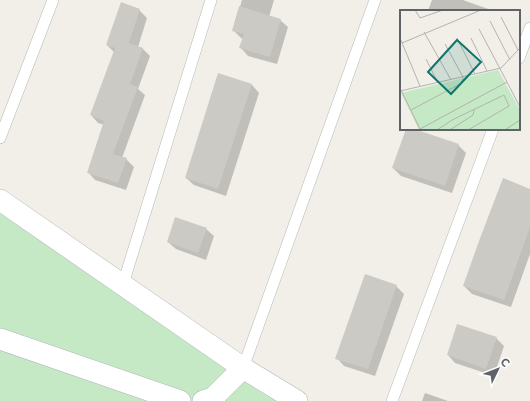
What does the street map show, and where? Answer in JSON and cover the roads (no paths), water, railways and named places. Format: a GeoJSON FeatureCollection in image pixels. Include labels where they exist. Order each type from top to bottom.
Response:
{"type":"FeatureCollection","features":[{"type":"Feature","properties":{"kind":"street"},"geometry":{"type":"LineString","coordinates":[[0,200],[244,368],[297,401]]}},
{"type":"Feature","properties":{"kind":"street"},"geometry":{"type":"LineString","coordinates":[[0,339],[180,401]]}},
{"type":"Feature","properties":{"kind":"street"},"geometry":{"type":"LineString","coordinates":[[203,401],[213,398],[244,368]]}},
{"type":"Feature","properties":{"kind":"lane"},"geometry":{"type":"LineString","coordinates":[[0,138],[53,0]]}},
{"type":"Feature","properties":{"kind":"lane"},"geometry":{"type":"LineString","coordinates":[[123,284],[211,0]]}},
{"type":"Feature","properties":{"kind":"lane"},"geometry":{"type":"LineString","coordinates":[[244,368],[375,0]]}},
{"type":"Feature","properties":{"kind":"lane"},"geometry":{"type":"LineString","coordinates":[[520,55],[530,28]]}},
{"type":"Feature","properties":{"kind":"lane"},"geometry":{"type":"LineString","coordinates":[[392,401],[493,130]]}}]}
